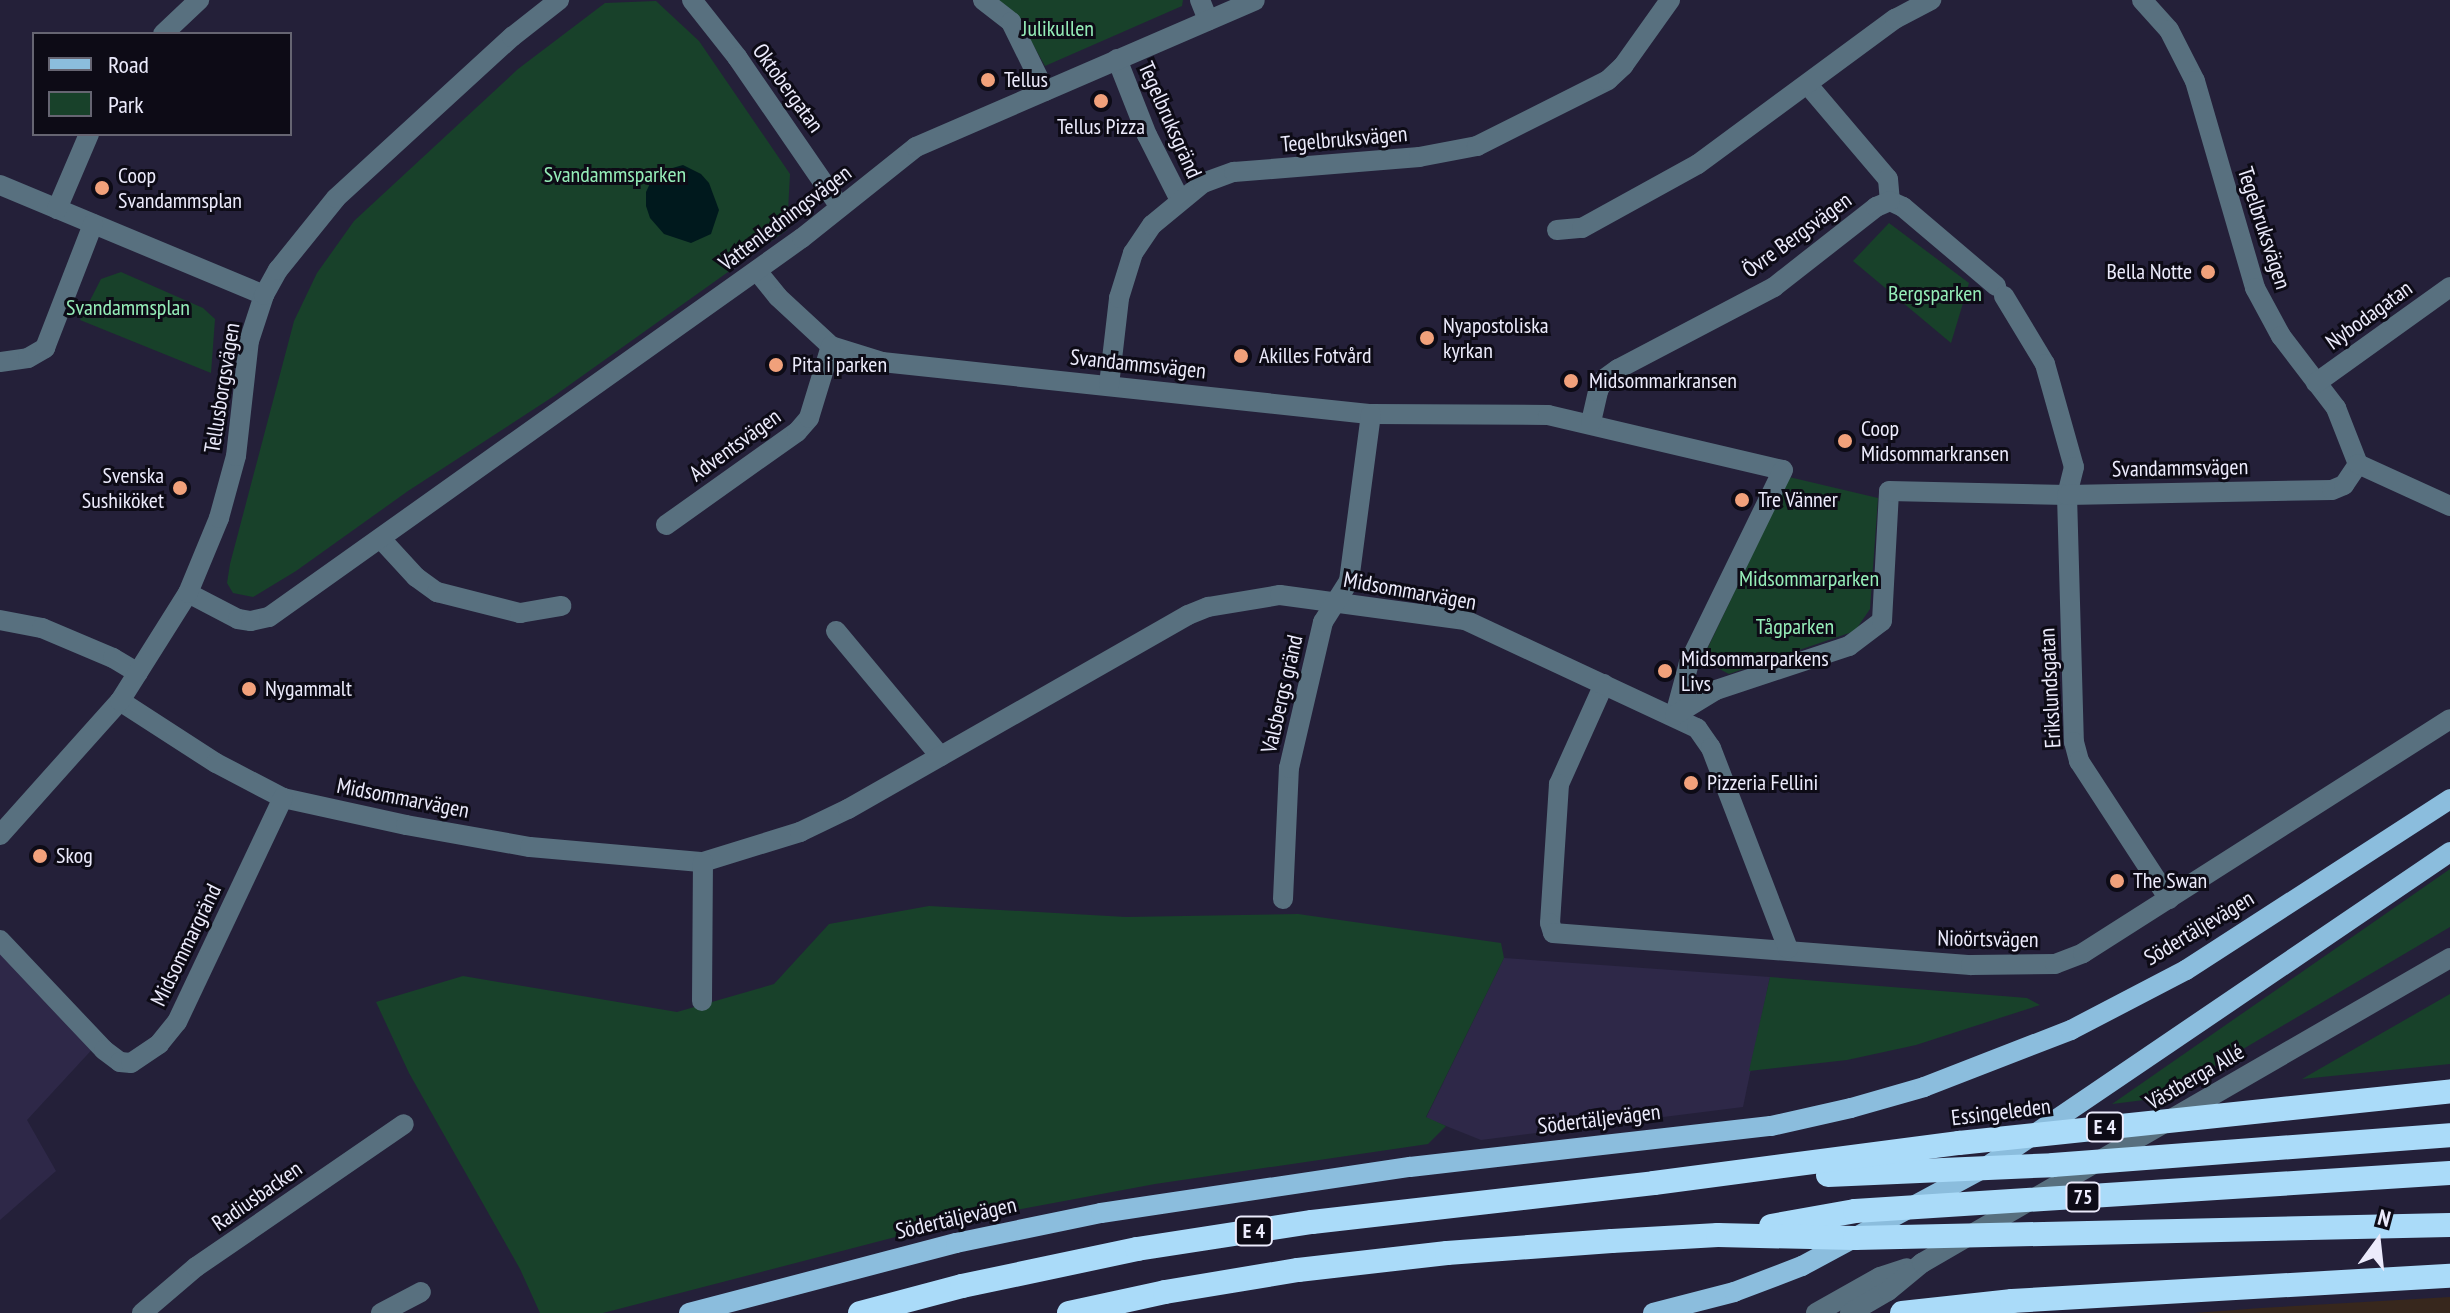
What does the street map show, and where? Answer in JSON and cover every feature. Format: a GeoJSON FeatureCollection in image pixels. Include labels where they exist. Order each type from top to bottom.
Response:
{"type":"FeatureCollection","features":[{"type":"Feature","properties":{"kind":"highway","name":"Essingeleden"},"geometry":{"type":"LineString","coordinates":[[1654,1183],[1959,1143],[2450,1091]]}},
{"type":"Feature","properties":{"kind":"highway","name":"75"},"geometry":{"type":"LineString","coordinates":[[1654,1183],[2232,1152],[2450,1135]]}},
{"type":"Feature","properties":{"kind":"highway","name":"75"},"geometry":{"type":"LineString","coordinates":[[1718,1235],[1855,1211],[2450,1173]]}},
{"type":"Feature","properties":{"kind":"highway","name":"E 4"},"geometry":{"type":"LineString","coordinates":[[860,1313],[962,1286],[1151,1247],[1312,1222],[1654,1183]]}},
{"type":"Feature","properties":{"kind":"highway","name":"E 4"},"geometry":{"type":"LineString","coordinates":[[1069,1313],[1298,1270],[1447,1253],[1718,1235],[1855,1238],[2450,1225]]}},
{"type":"Feature","properties":{"kind":"highway"},"geometry":{"type":"LineString","coordinates":[[1902,1313],[2012,1301],[2450,1276]]}},
{"type":"Feature","properties":{"kind":"main road","name":"Södertäljevägen"},"geometry":{"type":"LineString","coordinates":[[689,1313],[956,1243],[1101,1213],[1410,1167],[1771,1126],[1924,1087],[2071,1030],[2186,970],[2450,799]]}},
{"type":"Feature","properties":{"kind":"main road"},"geometry":{"type":"LineString","coordinates":[[1653,1313],[1734,1292],[1802,1266],[1986,1167],[2450,852]]}},
{"type":"Feature","properties":{"kind":"street"},"geometry":{"type":"LineString","coordinates":[[165,32],[199,0]]}},
{"type":"Feature","properties":{"kind":"street","name":"Tellusborgsvägen"},"geometry":{"type":"LineString","coordinates":[[0,835],[120,701],[188,593],[219,518],[236,456],[249,341],[264,295],[291,251],[336,198],[512,37],[559,0]]}},
{"type":"Feature","properties":{"kind":"street","name":"Oktobergatan"},"geometry":{"type":"LineString","coordinates":[[692,0],[754,80],[840,207]]}},
{"type":"Feature","properties":{"kind":"street"},"geometry":{"type":"LineString","coordinates":[[983,0],[1011,22],[1045,91]]}},
{"type":"Feature","properties":{"kind":"street"},"geometry":{"type":"LineString","coordinates":[[1200,0],[1208,20]]}},
{"type":"Feature","properties":{"kind":"street","name":"Vattenledningsvägen"},"geometry":{"type":"LineString","coordinates":[[188,593],[238,619],[251,621],[269,617],[757,271],[916,147],[1255,0]]}},
{"type":"Feature","properties":{"kind":"street","name":"Tegelbruksvägen"},"geometry":{"type":"LineString","coordinates":[[1109,385],[1119,298],[1133,253],[1152,225],[1203,183],[1234,172],[1419,157],[1477,146],[1608,80],[1623,66],[1670,0]]}},
{"type":"Feature","properties":{"kind":"street"},"geometry":{"type":"LineString","coordinates":[[1557,230],[1582,228],[1698,164],[1895,19],[1931,0]]}},
{"type":"Feature","properties":{"kind":"street","name":"Tegelbruksvägen"},"geometry":{"type":"LineString","coordinates":[[2142,0],[2169,30],[2195,81],[2255,288],[2281,336],[2336,408],[2358,464]]}},
{"type":"Feature","properties":{"kind":"street","name":"Tegelbruksgränd"},"geometry":{"type":"LineString","coordinates":[[1117,59],[1147,135],[1180,200]]}},
{"type":"Feature","properties":{"kind":"street"},"geometry":{"type":"LineString","coordinates":[[1808,85],[1888,179],[1890,201]]}},
{"type":"Feature","properties":{"kind":"street"},"geometry":{"type":"LineString","coordinates":[[57,209],[88,136]]}},
{"type":"Feature","properties":{"kind":"street"},"geometry":{"type":"LineString","coordinates":[[0,185],[264,295]]}},
{"type":"Feature","properties":{"kind":"street","name":"Erikslundsgatan"},"geometry":{"type":"LineString","coordinates":[[1890,201],[1903,207],[2000,291],[2045,364],[2057,397],[2074,467],[2067,495],[2074,742],[2079,761],[2169,899]]}},
{"type":"Feature","properties":{"kind":"street","name":"Övre Bergsvägen"},"geometry":{"type":"LineString","coordinates":[[1591,422],[1604,379],[1774,287],[1876,207],[1890,201]]}},
{"type":"Feature","properties":{"kind":"street"},"geometry":{"type":"LineString","coordinates":[[0,362],[28,358],[45,348],[93,224]]}},
{"type":"Feature","properties":{"kind":"street","name":"Svandammsvägen"},"geometry":{"type":"LineString","coordinates":[[757,271],[798,318],[831,346],[882,362],[1371,414],[1526,413],[1591,422],[1783,470],[1689,663],[1675,715]]}},
{"type":"Feature","properties":{"kind":"street","name":"Nybodagatan"},"geometry":{"type":"LineString","coordinates":[[2316,383],[2450,287]]}},
{"type":"Feature","properties":{"kind":"street","name":"Adventsvägen"},"geometry":{"type":"LineString","coordinates":[[666,525],[797,432],[809,418],[831,346]]}},
{"type":"Feature","properties":{"kind":"street","name":"Valsbergs gränd"},"geometry":{"type":"LineString","coordinates":[[1283,899],[1286,793],[1292,754],[1323,622],[1349,581],[1371,414]]}},
{"type":"Feature","properties":{"kind":"street"},"geometry":{"type":"LineString","coordinates":[[2358,464],[2450,506]]}},
{"type":"Feature","properties":{"kind":"street","name":"Svandammsvägen"},"geometry":{"type":"LineString","coordinates":[[1675,715],[1716,690],[1849,646],[1882,621],[1889,491],[2067,495],[2332,490],[2344,485],[2358,464]]}},
{"type":"Feature","properties":{"kind":"street"},"geometry":{"type":"LineString","coordinates":[[381,539],[416,577],[437,592],[520,613],[561,606]]}},
{"type":"Feature","properties":{"kind":"street","name":"Midsommarvägen"},"geometry":{"type":"LineString","coordinates":[[120,701],[216,763],[283,798],[406,825],[530,847],[703,862],[800,832],[1208,607],[1280,595],[1465,620],[1675,715],[1697,728],[1711,748],[1788,949]]}},
{"type":"Feature","properties":{"kind":"street"},"geometry":{"type":"LineString","coordinates":[[0,620],[42,628],[113,658],[138,673]]}},
{"type":"Feature","properties":{"kind":"street"},"geometry":{"type":"LineString","coordinates":[[836,631],[940,756]]}},
{"type":"Feature","properties":{"kind":"street","name":"Nioörtsvägen"},"geometry":{"type":"LineString","coordinates":[[1604,684],[1559,784],[1550,923],[1553,933],[1566,937],[1788,949],[1971,965],[2055,964],[2083,953],[2450,719]]}},
{"type":"Feature","properties":{"kind":"street","name":"Midsommargränd"},"geometry":{"type":"LineString","coordinates":[[0,940],[104,1050],[120,1062],[131,1063],[159,1044],[177,1022],[283,798]]}},
{"type":"Feature","properties":{"kind":"street"},"geometry":{"type":"LineString","coordinates":[[702,1001],[703,862]]}},
{"type":"Feature","properties":{"kind":"street","name":"Västberga Allé"},"geometry":{"type":"LineString","coordinates":[[1850,1313],[1888,1291],[1922,1263],[2450,958]]}},
{"type":"Feature","properties":{"kind":"street","name":"Radiusbacken"},"geometry":{"type":"LineString","coordinates":[[142,1313],[196,1267],[404,1124]]}},
{"type":"Feature","properties":{"kind":"street","name":"Västberga Allé"},"geometry":{"type":"LineString","coordinates":[[1816,1313],[1880,1277],[1922,1263]]}},
{"type":"Feature","properties":{"kind":"street"},"geometry":{"type":"LineString","coordinates":[[381,1313],[421,1292]]}},
{"type":"Feature","properties":{"kind":"shaded area"},"geometry":{"type":"Polygon","coordinates":[[[683,165],[701,174],[709,183],[719,210],[711,234],[691,243],[664,234],[650,218],[646,206],[646,192],[655,173],[683,165]]]}},
{"type":"Feature","properties":{"kind":"shaded area"},"geometry":{"type":"Polygon","coordinates":[[[0,939],[98,1043],[27,1120],[56,1171],[0,1220],[0,939]]]}},
{"type":"Feature","properties":{"kind":"shaded area"},"geometry":{"type":"Polygon","coordinates":[[[1504,958],[1770,977],[1743,1107],[1481,1140],[1426,1118],[1504,958]]]}},
{"type":"Feature","properties":{"kind":"shaded area"},"geometry":{"type":"Polygon","coordinates":[[[2450,1297],[2450,1313],[2194,1313],[2261,1308],[2450,1297]]]}},
{"type":"Feature","properties":{"kind":"green space","name":"Julikullen"},"geometry":{"type":"Polygon","coordinates":[[[998,0],[1183,0],[1182,6],[1045,66],[1018,18],[998,0]]]}},
{"type":"Feature","properties":{"kind":"green space","name":"Svandammsparken"},"geometry":{"type":"Polygon","coordinates":[[[656,1],[699,41],[790,174],[787,230],[554,396],[408,491],[296,571],[253,597],[233,593],[227,583],[230,564],[294,321],[317,273],[354,221],[518,69],[605,3],[656,1]]]}},
{"type":"Feature","properties":{"kind":"green space","name":"Bergsparken"},"geometry":{"type":"Polygon","coordinates":[[[1889,223],[1969,283],[1951,343],[1853,261],[1889,223]]]}},
{"type":"Feature","properties":{"kind":"green space","name":"Svandammsplan"},"geometry":{"type":"Polygon","coordinates":[[[121,272],[203,308],[215,319],[211,373],[80,320],[101,279],[121,272]]]}},
{"type":"Feature","properties":{"kind":"green space","name":"Midsommarparken"},"geometry":{"type":"Polygon","coordinates":[[[1789,477],[1878,498],[1870,609],[1855,631],[1729,674],[1702,660],[1789,477]]]}},
{"type":"Feature","properties":{"kind":"green space"},"geometry":{"type":"Polygon","coordinates":[[[2450,869],[2450,927],[2160,1098],[2112,1104],[2450,869]]]}},
{"type":"Feature","properties":{"kind":"green space"},"geometry":{"type":"Polygon","coordinates":[[[929,906],[1126,917],[1298,914],[1501,943],[1504,958],[1426,1117],[1446,1126],[1428,1144],[1155,1184],[957,1221],[603,1313],[540,1313],[520,1269],[409,1073],[376,1002],[463,976],[677,1012],[774,984],[829,924],[929,906]]]}},
{"type":"Feature","properties":{"kind":"green space"},"geometry":{"type":"Polygon","coordinates":[[[1770,977],[2027,998],[2040,1005],[1916,1045],[1847,1060],[1749,1071],[1770,977]]]}},
{"type":"Feature","properties":{"kind":"green space"},"geometry":{"type":"Polygon","coordinates":[[[2450,994],[2450,1064],[2302,1079],[2450,994]]]}},
{"type":"Feature","properties":{"kind":"place","name":"Tellus"},"geometry":{"type":"Point","coordinates":[988,80]}},
{"type":"Feature","properties":{"kind":"place","name":"Tellus Pizza"},"geometry":{"type":"Point","coordinates":[1101,101]}},
{"type":"Feature","properties":{"kind":"place","name":"Coop Svandammsplan"},"geometry":{"type":"Point","coordinates":[102,188]}},
{"type":"Feature","properties":{"kind":"place","name":"Bella Notte"},"geometry":{"type":"Point","coordinates":[2208,272]}},
{"type":"Feature","properties":{"kind":"place","name":"Nyapostoliska kyrkan"},"geometry":{"type":"Point","coordinates":[1427,338]}},
{"type":"Feature","properties":{"kind":"place","name":"Akilles Fotvård"},"geometry":{"type":"Point","coordinates":[1241,356]}},
{"type":"Feature","properties":{"kind":"place","name":"Pita i parken"},"geometry":{"type":"Point","coordinates":[776,365]}},
{"type":"Feature","properties":{"kind":"place","name":"Midsommarkransen"},"geometry":{"type":"Point","coordinates":[1571,381]}},
{"type":"Feature","properties":{"kind":"place","name":"Coop Midsommarkransen"},"geometry":{"type":"Point","coordinates":[1845,441]}},
{"type":"Feature","properties":{"kind":"place","name":"Svenska Sushiköket"},"geometry":{"type":"Point","coordinates":[180,488]}},
{"type":"Feature","properties":{"kind":"place","name":"Tre Vänner"},"geometry":{"type":"Point","coordinates":[1742,500]}},
{"type":"Feature","properties":{"kind":"place","name":"Midsommarparkens Livs"},"geometry":{"type":"Point","coordinates":[1665,671]}},
{"type":"Feature","properties":{"kind":"place","name":"Nygammalt"},"geometry":{"type":"Point","coordinates":[249,689]}},
{"type":"Feature","properties":{"kind":"place","name":"Pizzeria Fellini"},"geometry":{"type":"Point","coordinates":[1691,783]}},
{"type":"Feature","properties":{"kind":"place","name":"Skog"},"geometry":{"type":"Point","coordinates":[40,856]}},
{"type":"Feature","properties":{"kind":"place","name":"The Swan"},"geometry":{"type":"Point","coordinates":[2117,881]}},
{"type":"Feature","properties":{"kind":"park label","name":"Tågparken"},"geometry":{"type":"Point","coordinates":[1795,627]}}]}
